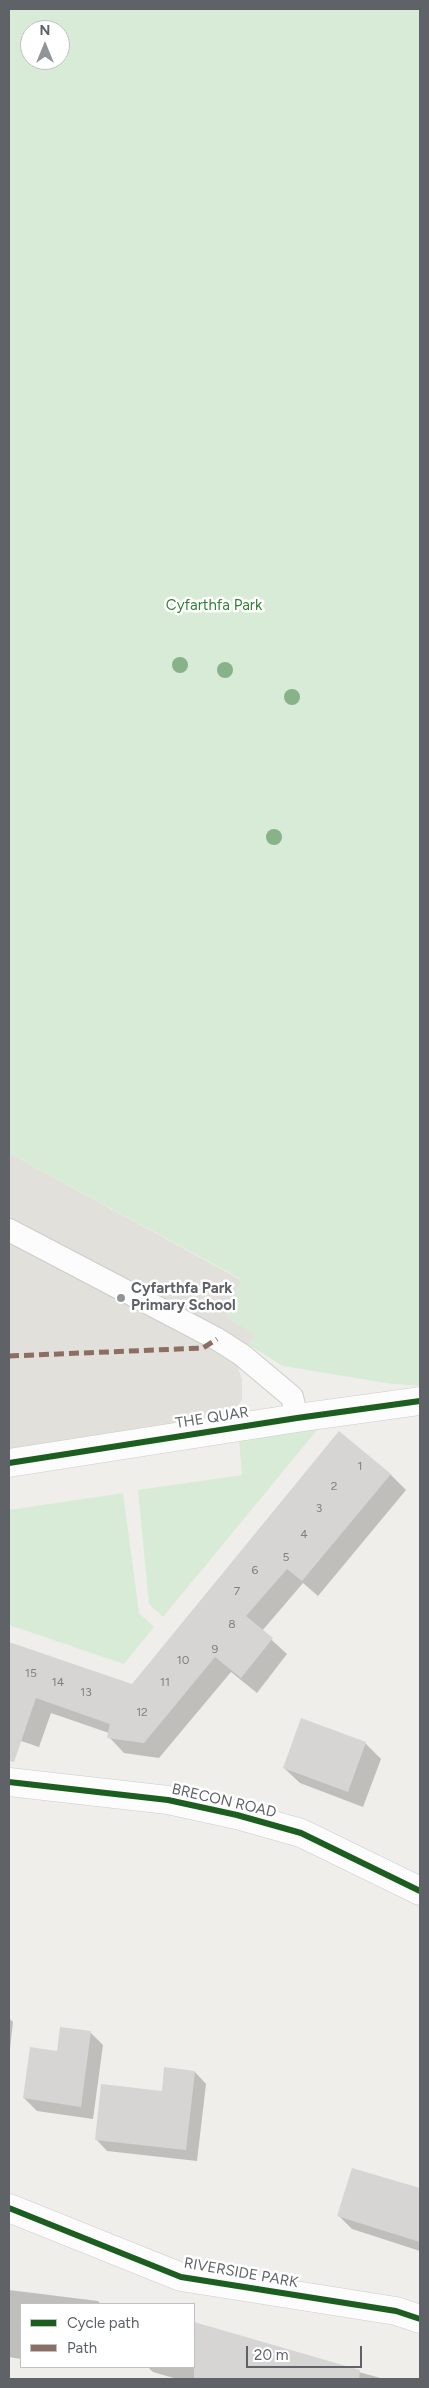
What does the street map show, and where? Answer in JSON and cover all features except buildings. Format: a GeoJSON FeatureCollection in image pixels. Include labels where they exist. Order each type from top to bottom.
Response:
{"type":"FeatureCollection","features":[{"type":"Feature","properties":{"kind":"street","name":"THE QUAR"},"geometry":{"type":"LineString","coordinates":[[9,1463],[297,1418],[420,1401]]}},
{"type":"Feature","properties":{"kind":"street","name":"BRECON ROAD"},"geometry":{"type":"LineString","coordinates":[[9,1782],[168,1800],[237,1814],[301,1833],[420,1891]]}},
{"type":"Feature","properties":{"kind":"street","name":"RIVERSIDE PARK"},"geometry":{"type":"LineString","coordinates":[[9,2208],[181,2277],[396,2311],[420,2318]]}},
{"type":"Feature","properties":{"kind":"lane"},"geometry":{"type":"LineString","coordinates":[[9,1230],[242,1355],[292,1397],[297,1418]]}},
{"type":"Feature","properties":{"kind":"shaded area","name":"Cyfarthfa Park Primary School"},"geometry":{"type":"Polygon","coordinates":[[[9,1153],[241,1280],[255,1335],[237,1364],[242,1380],[242,1400],[228,1417],[9,1452],[9,1153]]]}},
{"type":"Feature","properties":{"kind":"green space","name":"Cyfarthfa Park"},"geometry":{"type":"Polygon","coordinates":[[[9,9],[420,9],[420,1386],[386,1383],[283,1366],[249,1345],[255,1335],[226,1317],[241,1279],[9,1153],[9,9]]]}},
{"type":"Feature","properties":{"kind":"green space"},"geometry":{"type":"Polygon","coordinates":[[[318,1429],[163,1617],[149,1604],[138,1490],[242,1475],[239,1440],[318,1429]]]}},
{"type":"Feature","properties":{"kind":"green space"},"geometry":{"type":"Polygon","coordinates":[[[123,1493],[139,1613],[154,1627],[124,1664],[9,1625],[9,1510],[123,1493]]]}},
{"type":"Feature","properties":{"kind":"marked path"},"geometry":{"type":"LineString","coordinates":[[9,1356],[203,1348],[217,1339]]}},
{"type":"Feature","properties":{"kind":"cycle path"},"geometry":{"type":"LineString","coordinates":[[9,1463],[297,1418],[420,1401]]}},
{"type":"Feature","properties":{"kind":"cycle path"},"geometry":{"type":"LineString","coordinates":[[9,1782],[168,1800],[237,1815],[301,1833],[420,1891]]}},
{"type":"Feature","properties":{"kind":"cycle path"},"geometry":{"type":"LineString","coordinates":[[9,2208],[181,2277],[396,2311],[420,2319]]}},
{"type":"Feature","properties":{"kind":"place","name":"Cyfarthfa Park Primary School"},"geometry":{"type":"Point","coordinates":[121,1298]}}]}
